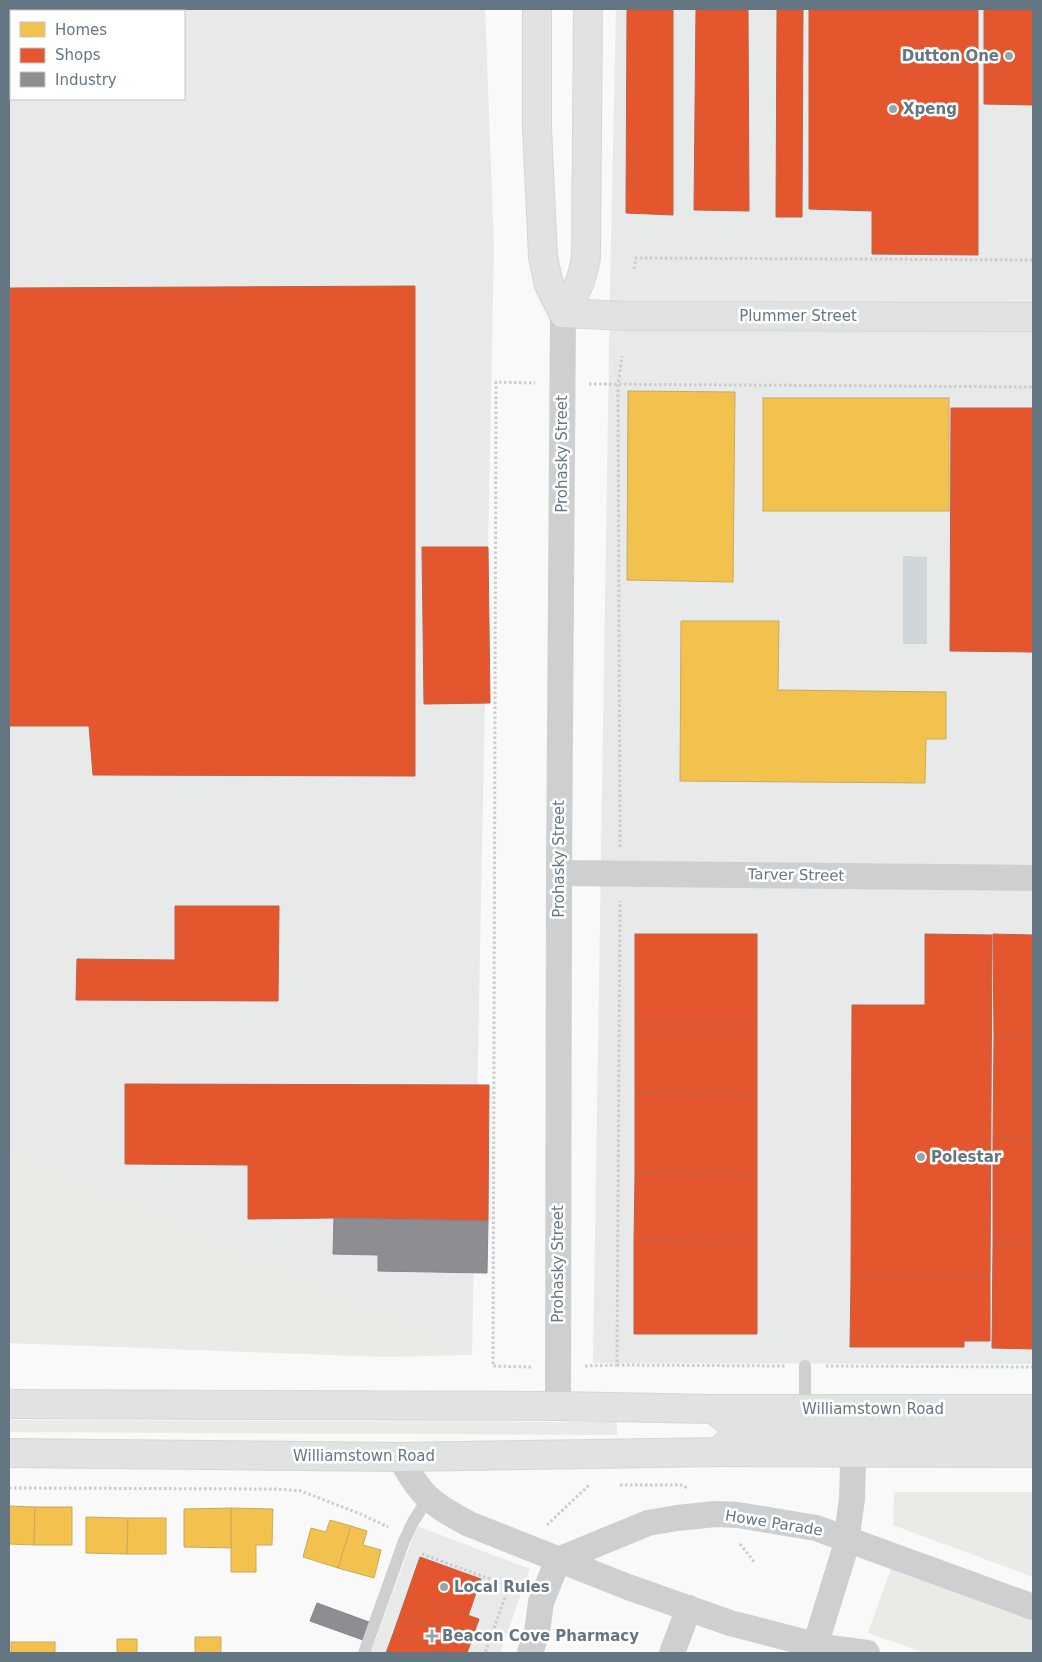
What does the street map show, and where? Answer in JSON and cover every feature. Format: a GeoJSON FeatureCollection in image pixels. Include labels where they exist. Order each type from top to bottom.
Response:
{"type":"FeatureCollection","features":[{"type":"Feature","properties":{"kind":"main road","name":"Prohasky Street"},"geometry":{"type":"LineString","coordinates":[[537,9],[536,128],[543,257],[549,284],[563,313]]}},
{"type":"Feature","properties":{"kind":"main road"},"geometry":{"type":"LineString","coordinates":[[563,313],[578,290],[582,280],[586,256],[588,9]]}},
{"type":"Feature","properties":{"kind":"main road","name":"Plummer Street"},"geometry":{"type":"LineString","coordinates":[[563,313],[627,316],[1033,318]]}},
{"type":"Feature","properties":{"kind":"main road","name":"Williamstown Road"},"geometry":{"type":"LineString","coordinates":[[9,1404],[558,1406],[713,1409],[804,1420],[1033,1409]]}},
{"type":"Feature","properties":{"kind":"main road"},"geometry":{"type":"LineString","coordinates":[[713,1409],[740,1430]]}},
{"type":"Feature","properties":{"kind":"main road"},"geometry":{"type":"LineString","coordinates":[[719,1452],[740,1430],[804,1420],[854,1441],[1033,1430]]}},
{"type":"Feature","properties":{"kind":"main road","name":"Williamstown Road"},"geometry":{"type":"LineString","coordinates":[[9,1452],[400,1457],[719,1452],[854,1441],[1033,1453]]}},
{"type":"Feature","properties":{"kind":"street","name":"Prohasky Street"},"geometry":{"type":"LineString","coordinates":[[558,1406],[563,313]]}},
{"type":"Feature","properties":{"kind":"street","name":"Tarver Street"},"geometry":{"type":"LineString","coordinates":[[559,873],[1033,878]]}},
{"type":"Feature","properties":{"kind":"street"},"geometry":{"type":"LineString","coordinates":[[816,1649],[843,1558],[847,1538],[852,1500],[854,1441]]}},
{"type":"Feature","properties":{"kind":"street"},"geometry":{"type":"LineString","coordinates":[[400,1457],[412,1478],[428,1498],[447,1513],[468,1524],[558,1560],[689,1608],[759,1631],[816,1649],[867,1653]]}},
{"type":"Feature","properties":{"kind":"street","name":"Howe Parade"},"geometry":{"type":"LineString","coordinates":[[558,1560],[648,1523],[716,1514],[760,1518],[816,1528],[847,1538],[1033,1607]]}},
{"type":"Feature","properties":{"kind":"street"},"geometry":{"type":"LineString","coordinates":[[530,1653],[537,1632],[541,1602],[558,1560]]}},
{"type":"Feature","properties":{"kind":"street"},"geometry":{"type":"LineString","coordinates":[[672,1653],[689,1608]]}},
{"type":"Feature","properties":{"kind":"lane"},"geometry":{"type":"LineString","coordinates":[[804,1420],[805,1366]]}},
{"type":"Feature","properties":{"kind":"lane"},"geometry":{"type":"LineString","coordinates":[[364,1653],[404,1541],[428,1498]]}},
{"type":"Feature","properties":{"kind":"path"},"geometry":{"type":"LineString","coordinates":[[634,269],[636,258],[1033,260]]}},
{"type":"Feature","properties":{"kind":"path"},"geometry":{"type":"LineString","coordinates":[[616,1365],[620,874],[618,385],[622,356]]}},
{"type":"Feature","properties":{"kind":"path"},"geometry":{"type":"LineString","coordinates":[[1033,387],[618,385],[496,382],[493,1366],[1033,1367]]}},
{"type":"Feature","properties":{"kind":"path"},"geometry":{"type":"LineString","coordinates":[[524,1547],[588,1485],[597,1485]]}},
{"type":"Feature","properties":{"kind":"path"},"geometry":{"type":"LineString","coordinates":[[616,1485],[683,1485],[716,1514]]}},
{"type":"Feature","properties":{"kind":"path"},"geometry":{"type":"LineString","coordinates":[[9,1488],[277,1489],[301,1491],[363,1515],[392,1529],[412,1550],[509,1586],[485,1653]]}},
{"type":"Feature","properties":{"kind":"shaded area"},"geometry":{"type":"Polygon","coordinates":[[[9,9],[485,9],[494,246],[472,1355],[9,1152],[9,9]]]}},
{"type":"Feature","properties":{"kind":"shaded area"},"geometry":{"type":"Polygon","coordinates":[[[616,9],[1033,9],[1033,1364],[593,1363],[616,9]]]}},
{"type":"Feature","properties":{"kind":"shaded area"},"geometry":{"type":"Polygon","coordinates":[[[903,556],[927,557],[927,644],[903,644],[903,556]]]}},
{"type":"Feature","properties":{"kind":"shaded area"},"geometry":{"type":"Polygon","coordinates":[[[9,1152],[472,1355],[384,1357],[9,1343],[9,1152]]]}},
{"type":"Feature","properties":{"kind":"shaded area"},"geometry":{"type":"Polygon","coordinates":[[[9,1420],[617,1422],[617,1435],[9,1432],[9,1420]]]}},
{"type":"Feature","properties":{"kind":"shaded area"},"geometry":{"type":"Polygon","coordinates":[[[894,1492],[1033,1492],[1033,1577],[893,1525],[894,1492]]]}},
{"type":"Feature","properties":{"kind":"shaded area"},"geometry":{"type":"Polygon","coordinates":[[[417,1526],[530,1569],[500,1653],[371,1653],[417,1526]]]}},
{"type":"Feature","properties":{"kind":"shaded area"},"geometry":{"type":"Polygon","coordinates":[[[893,1563],[1033,1617],[1033,1653],[925,1653],[868,1633],[893,1563]]]}},
{"type":"Feature","properties":{"kind":"building: Homes"},"geometry":{"type":"Polygon","coordinates":[[[628,391],[735,392],[733,582],[627,580],[628,391]]]}},
{"type":"Feature","properties":{"kind":"building: Homes"},"geometry":{"type":"Polygon","coordinates":[[[763,398],[949,398],[949,511],[763,511],[763,398]]]}},
{"type":"Feature","properties":{"kind":"building: Homes"},"geometry":{"type":"Polygon","coordinates":[[[681,621],[779,621],[778,690],[946,692],[946,739],[926,739],[925,783],[680,781],[681,621]]]}},
{"type":"Feature","properties":{"kind":"building: Homes"},"geometry":{"type":"Polygon","coordinates":[[[9,1506],[35,1507],[34,1545],[9,1544],[9,1506]]]}},
{"type":"Feature","properties":{"kind":"building: Homes"},"geometry":{"type":"Polygon","coordinates":[[[35,1507],[72,1507],[72,1545],[34,1545],[35,1507]]]}},
{"type":"Feature","properties":{"kind":"building: Homes"},"geometry":{"type":"Polygon","coordinates":[[[231,1508],[273,1509],[272,1545],[256,1545],[256,1572],[231,1572],[231,1508]]]}},
{"type":"Feature","properties":{"kind":"building: Homes"},"geometry":{"type":"Polygon","coordinates":[[[231,1508],[231,1548],[184,1547],[184,1509],[231,1508]]]}},
{"type":"Feature","properties":{"kind":"building: Homes"},"geometry":{"type":"Polygon","coordinates":[[[86,1517],[128,1518],[127,1554],[86,1553],[86,1517]]]}},
{"type":"Feature","properties":{"kind":"building: Homes"},"geometry":{"type":"Polygon","coordinates":[[[128,1518],[166,1518],[166,1554],[127,1554],[128,1518]]]}},
{"type":"Feature","properties":{"kind":"building: Homes"},"geometry":{"type":"Polygon","coordinates":[[[330,1520],[351,1526],[338,1568],[303,1557],[311,1528],[326,1532],[330,1520]]]}},
{"type":"Feature","properties":{"kind":"building: Homes"},"geometry":{"type":"Polygon","coordinates":[[[351,1526],[367,1531],[363,1545],[381,1550],[374,1578],[338,1568],[351,1526]]]}},
{"type":"Feature","properties":{"kind":"building: Homes"},"geometry":{"type":"Polygon","coordinates":[[[195,1637],[221,1637],[221,1653],[195,1653],[195,1637]]]}},
{"type":"Feature","properties":{"kind":"building: Homes"},"geometry":{"type":"Polygon","coordinates":[[[117,1639],[137,1639],[137,1653],[117,1653],[117,1639]]]}},
{"type":"Feature","properties":{"kind":"building: Homes"},"geometry":{"type":"Polygon","coordinates":[[[11,1642],[55,1642],[55,1653],[11,1653],[11,1642]]]}},
{"type":"Feature","properties":{"kind":"building: Shops"},"geometry":{"type":"Polygon","coordinates":[[[627,9],[673,9],[673,215],[626,213],[627,9]]]}},
{"type":"Feature","properties":{"kind":"building: Shops"},"geometry":{"type":"Polygon","coordinates":[[[696,9],[748,9],[749,211],[694,210],[696,9]]]}},
{"type":"Feature","properties":{"kind":"building: Shops"},"geometry":{"type":"Polygon","coordinates":[[[777,9],[803,9],[802,217],[776,217],[777,9]]]}},
{"type":"Feature","properties":{"kind":"building: Shops","name":"Xpeng"},"geometry":{"type":"Polygon","coordinates":[[[809,9],[978,9],[978,255],[872,254],[872,211],[809,209],[809,9]]]}},
{"type":"Feature","properties":{"kind":"building: Shops","name":"Dutton One"},"geometry":{"type":"Polygon","coordinates":[[[984,9],[1033,9],[1033,105],[984,104],[984,9]]]}},
{"type":"Feature","properties":{"kind":"building: Shops"},"geometry":{"type":"Polygon","coordinates":[[[415,286],[415,776],[93,775],[89,726],[9,726],[9,288],[415,286]]]}},
{"type":"Feature","properties":{"kind":"building: Shops"},"geometry":{"type":"Polygon","coordinates":[[[951,408],[1033,408],[1033,652],[950,651],[951,408]]]}},
{"type":"Feature","properties":{"kind":"building: Shops"},"geometry":{"type":"Polygon","coordinates":[[[422,547],[488,547],[490,703],[424,704],[422,547]]]}},
{"type":"Feature","properties":{"kind":"building: Shops"},"geometry":{"type":"Polygon","coordinates":[[[175,906],[279,906],[278,1001],[76,1000],[77,959],[175,960],[175,906]]]}},
{"type":"Feature","properties":{"kind":"building: Shops"},"geometry":{"type":"Polygon","coordinates":[[[635,934],[757,934],[757,1024],[635,1024],[635,934]]]}},
{"type":"Feature","properties":{"kind":"building: Shops","name":"Polestar"},"geometry":{"type":"Polygon","coordinates":[[[925,934],[992,935],[990,1277],[851,1277],[852,1005],[925,1005],[925,934]]]}},
{"type":"Feature","properties":{"kind":"building: Shops"},"geometry":{"type":"Polygon","coordinates":[[[993,934],[1033,935],[1033,1037],[994,1037],[993,934]]]}},
{"type":"Feature","properties":{"kind":"building: Shops"},"geometry":{"type":"Polygon","coordinates":[[[635,1024],[757,1024],[757,1094],[635,1093],[635,1024]]]}},
{"type":"Feature","properties":{"kind":"building: Shops"},"geometry":{"type":"Polygon","coordinates":[[[994,1037],[1033,1037],[1033,1138],[993,1138],[994,1037]]]}},
{"type":"Feature","properties":{"kind":"building: Shops"},"geometry":{"type":"Polygon","coordinates":[[[125,1084],[489,1085],[488,1221],[334,1218],[248,1219],[248,1165],[125,1164],[125,1084]]]}},
{"type":"Feature","properties":{"kind":"building: Shops"},"geometry":{"type":"Polygon","coordinates":[[[635,1093],[757,1094],[757,1174],[635,1173],[635,1093]]]}},
{"type":"Feature","properties":{"kind":"building: Shops"},"geometry":{"type":"Polygon","coordinates":[[[993,1138],[1033,1138],[1033,1244],[993,1243],[993,1138]]]}},
{"type":"Feature","properties":{"kind":"building: Shops"},"geometry":{"type":"Polygon","coordinates":[[[635,1173],[757,1174],[757,1242],[634,1241],[635,1173]]]}},
{"type":"Feature","properties":{"kind":"building: Shops"},"geometry":{"type":"Polygon","coordinates":[[[634,1241],[757,1242],[757,1334],[634,1334],[634,1241]]]}},
{"type":"Feature","properties":{"kind":"building: Shops"},"geometry":{"type":"Polygon","coordinates":[[[993,1243],[1033,1244],[1033,1349],[992,1348],[993,1243]]]}},
{"type":"Feature","properties":{"kind":"building: Shops"},"geometry":{"type":"Polygon","coordinates":[[[851,1277],[990,1277],[990,1341],[964,1341],[964,1347],[850,1347],[851,1277]]]}},
{"type":"Feature","properties":{"kind":"building: Shops","name":"Local Rules"},"geometry":{"type":"Polygon","coordinates":[[[420,1557],[481,1579],[468,1616],[407,1594],[420,1557]]]}},
{"type":"Feature","properties":{"kind":"building: Shops"},"geometry":{"type":"Polygon","coordinates":[[[407,1594],[479,1619],[472,1639],[400,1614],[407,1594]]]}},
{"type":"Feature","properties":{"kind":"building: Shops","name":"Beacon Cove Pharmacy"},"geometry":{"type":"Polygon","coordinates":[[[400,1614],[472,1639],[467,1653],[446,1653],[393,1634],[400,1614]]]}},
{"type":"Feature","properties":{"kind":"building: Shops"},"geometry":{"type":"Polygon","coordinates":[[[393,1634],[446,1653],[386,1653],[393,1634]]]}},
{"type":"Feature","properties":{"kind":"building: Industry"},"geometry":{"type":"Polygon","coordinates":[[[334,1218],[488,1221],[487,1273],[378,1271],[378,1255],[333,1254],[334,1218]]]}},
{"type":"Feature","properties":{"kind":"building: Industry"},"geometry":{"type":"Polygon","coordinates":[[[317,1603],[369,1622],[363,1640],[310,1621],[317,1603]]]}},
{"type":"Feature","properties":{"kind":"place","name":"Dutton One"},"geometry":{"type":"Point","coordinates":[1009,56]}},
{"type":"Feature","properties":{"kind":"place","name":"Xpeng"},"geometry":{"type":"Point","coordinates":[893,109]}},
{"type":"Feature","properties":{"kind":"place","name":"Polestar"},"geometry":{"type":"Point","coordinates":[921,1157]}},
{"type":"Feature","properties":{"kind":"place","name":"Local Rules"},"geometry":{"type":"Point","coordinates":[444,1587]}},
{"type":"Feature","properties":{"kind":"place","name":"Beacon Cove Pharmacy"},"geometry":{"type":"Point","coordinates":[432,1636]}}]}
